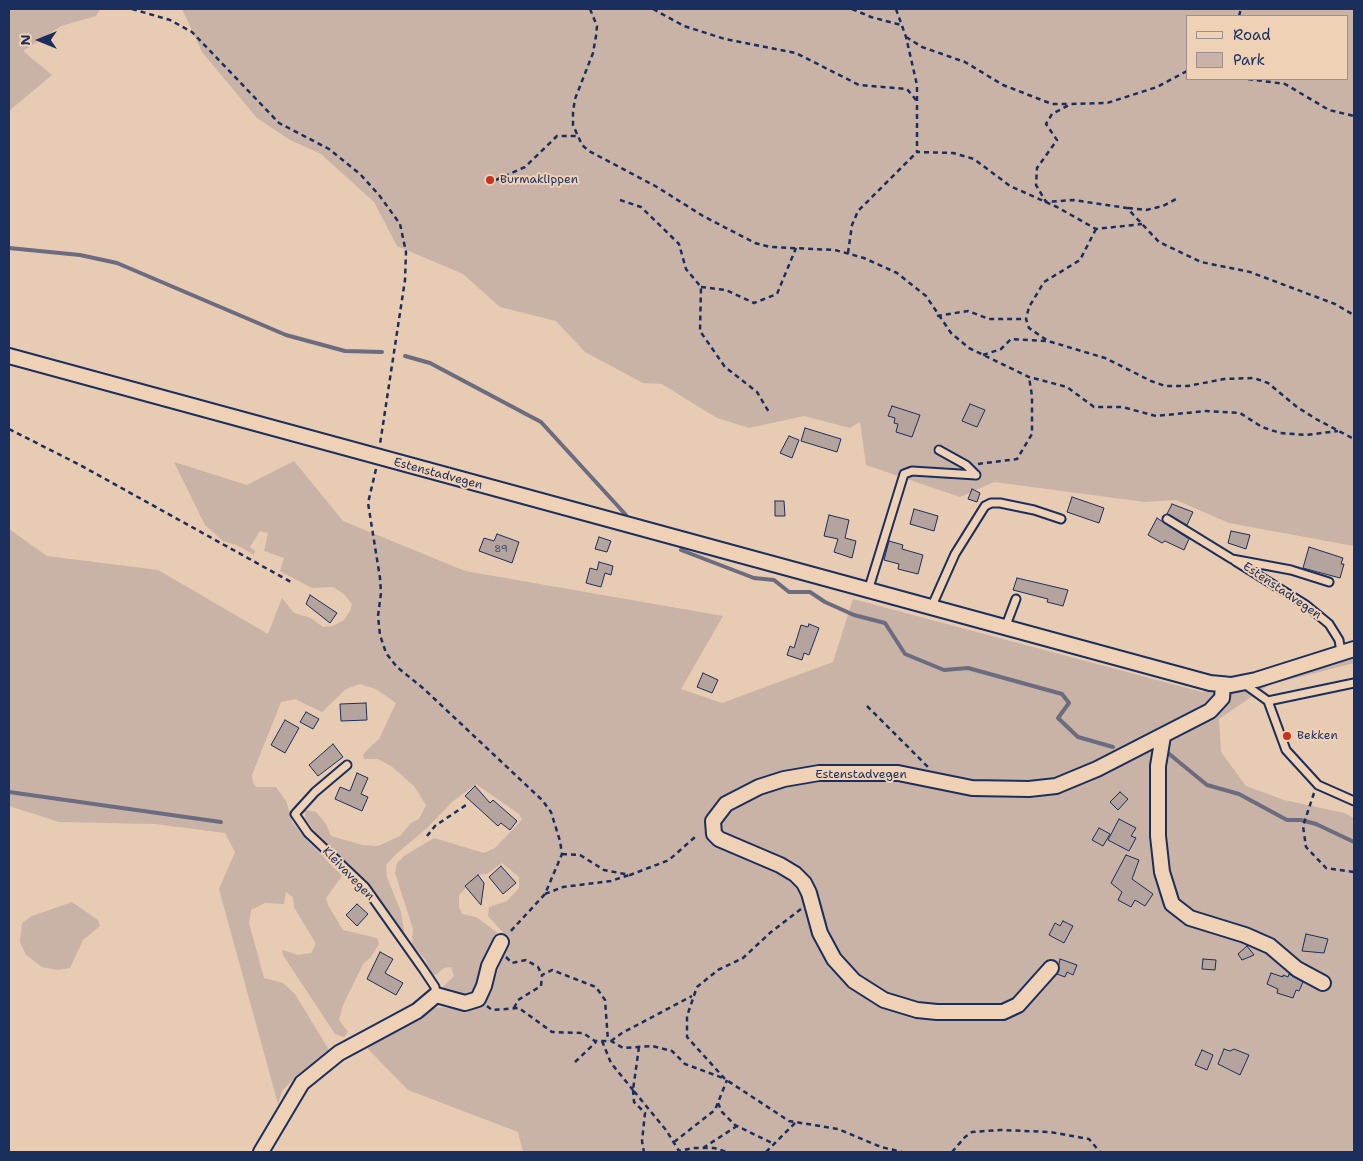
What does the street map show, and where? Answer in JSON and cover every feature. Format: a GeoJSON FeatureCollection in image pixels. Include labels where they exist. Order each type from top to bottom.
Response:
{"type":"FeatureCollection","features":[{"type":"Feature","properties":{"kind":"street","name":"Estenstadvegen"},"geometry":{"type":"LineString","coordinates":[[9,356],[1190,679],[1223,685],[1243,683],[1348,651]]}},
{"type":"Feature","properties":{"kind":"street","name":"Estenstadvegen"},"geometry":{"type":"LineString","coordinates":[[1051,968],[1018,1005],[1003,1012],[936,1012],[897,1005],[868,992],[842,968],[820,933],[804,883],[794,874],[719,839],[712,828],[713,821],[719,811],[741,795],[759,787],[804,775],[898,773],[972,788],[1042,788],[1075,779],[1163,736],[1217,706],[1222,698],[1223,685]]}},
{"type":"Feature","properties":{"kind":"street"},"geometry":{"type":"LineString","coordinates":[[1163,736],[1158,766],[1158,836],[1162,872],[1172,904],[1190,918],[1251,937],[1270,946],[1297,969],[1323,983]]}},
{"type":"Feature","properties":{"kind":"street"},"geometry":{"type":"LineString","coordinates":[[261,1152],[302,1083],[339,1053],[417,1011],[436,995],[465,1003],[478,999],[484,986],[489,966],[499,945]]}},
{"type":"Feature","properties":{"kind":"lane"},"geometry":{"type":"LineString","coordinates":[[868,591],[904,474],[912,471],[976,475],[966,465],[939,450]]}},
{"type":"Feature","properties":{"kind":"lane"},"geometry":{"type":"LineString","coordinates":[[931,608],[956,554],[985,506],[1000,502],[1061,518]]}},
{"type":"Feature","properties":{"kind":"lane","name":"Estenstadvegen"},"geometry":{"type":"LineString","coordinates":[[1167,519],[1306,604],[1329,624],[1348,651]]}},
{"type":"Feature","properties":{"kind":"lane","name":"Estenstadvegen"},"geometry":{"type":"LineString","coordinates":[[1232,559],[1292,570],[1329,582]]}},
{"type":"Feature","properties":{"kind":"lane"},"geometry":{"type":"LineString","coordinates":[[1005,628],[1016,598]]}},
{"type":"Feature","properties":{"kind":"lane"},"geometry":{"type":"LineString","coordinates":[[1243,683],[1268,701],[1286,750],[1318,785],[1354,801]]}},
{"type":"Feature","properties":{"kind":"lane"},"geometry":{"type":"LineString","coordinates":[[1268,701],[1354,683]]}},
{"type":"Feature","properties":{"kind":"lane","name":"Kleivavegen"},"geometry":{"type":"LineString","coordinates":[[347,765],[314,792],[295,814],[308,833],[365,888],[435,987],[436,995]]}},
{"type":"Feature","properties":{"kind":"path"},"geometry":{"type":"LineString","coordinates":[[132,9],[170,20],[192,32],[279,123],[329,149],[360,174],[379,195],[400,224],[406,252],[405,280],[378,458],[368,503],[380,578],[381,593],[378,616],[380,635],[386,653],[397,667],[424,689],[542,800],[551,812],[562,854],[545,894],[499,945],[512,963],[526,960],[538,966],[542,975],[541,986],[518,1000],[514,1008]]}},
{"type":"Feature","properties":{"kind":"path"},"geometry":{"type":"LineString","coordinates":[[590,9],[597,26],[592,53],[575,99],[573,125],[577,136],[582,145],[589,151],[657,187],[702,216],[755,243],[770,247],[835,250],[897,273],[926,296],[937,316],[950,333],[970,348],[1029,377],[1067,387],[1094,408],[1122,407],[1156,416],[1206,411],[1240,413],[1262,427],[1280,433],[1306,436],[1338,431]]}},
{"type":"Feature","properties":{"kind":"path"},"geometry":{"type":"LineString","coordinates":[[653,9],[684,26],[725,39],[796,52],[859,85],[907,89],[916,100]]}},
{"type":"Feature","properties":{"kind":"path"},"geometry":{"type":"LineString","coordinates":[[852,9],[871,18],[901,25]]}},
{"type":"Feature","properties":{"kind":"path"},"geometry":{"type":"LineString","coordinates":[[848,254],[852,225],[858,211],[917,152],[916,85],[906,37],[896,9]]}},
{"type":"Feature","properties":{"kind":"path"},"geometry":{"type":"LineString","coordinates":[[906,37],[922,47],[965,62],[1003,85],[1052,104],[1106,103],[1157,87],[1186,72]]}},
{"type":"Feature","properties":{"kind":"path"},"geometry":{"type":"LineString","coordinates":[[1255,80],[1285,84],[1328,110],[1354,116]]}},
{"type":"Feature","properties":{"kind":"path"},"geometry":{"type":"LineString","coordinates":[[1046,202],[1036,185],[1037,168],[1057,140],[1046,124],[1052,114],[1071,104]]}},
{"type":"Feature","properties":{"kind":"path"},"geometry":{"type":"LineString","coordinates":[[496,180],[525,167],[557,136],[577,136]]}},
{"type":"Feature","properties":{"kind":"path"},"geometry":{"type":"LineString","coordinates":[[917,152],[953,153],[974,159],[1010,186],[1046,202],[1096,229],[1143,224]]}},
{"type":"Feature","properties":{"kind":"path"},"geometry":{"type":"LineString","coordinates":[[1046,202],[1093,202],[1146,210],[1163,206],[1178,198]]}},
{"type":"Feature","properties":{"kind":"path"},"geometry":{"type":"LineString","coordinates":[[620,200],[641,207],[680,244],[686,269],[702,287],[726,290],[754,303],[777,294],[796,248]]}},
{"type":"Feature","properties":{"kind":"path"},"geometry":{"type":"LineString","coordinates":[[1127,208],[1159,242],[1202,262],[1250,272],[1335,304],[1354,315]]}},
{"type":"Feature","properties":{"kind":"path"},"geometry":{"type":"LineString","coordinates":[[1048,341],[1029,328],[1026,319],[1029,307],[1044,282],[1080,260],[1096,229]]}},
{"type":"Feature","properties":{"kind":"path"},"geometry":{"type":"LineString","coordinates":[[702,287],[700,331],[725,367],[758,392],[770,414]]}},
{"type":"Feature","properties":{"kind":"path"},"geometry":{"type":"LineString","coordinates":[[937,316],[968,311],[989,319],[1026,319]]}},
{"type":"Feature","properties":{"kind":"path"},"geometry":{"type":"LineString","coordinates":[[983,355],[1002,349],[1011,339],[1048,341],[1105,358],[1165,386],[1188,386],[1224,378],[1254,378],[1268,383],[1297,407],[1354,439]]}},
{"type":"Feature","properties":{"kind":"path"},"geometry":{"type":"LineString","coordinates":[[966,465],[1017,458],[1032,434],[1032,396],[1029,377]]}},
{"type":"Feature","properties":{"kind":"path"},"geometry":{"type":"LineString","coordinates":[[9,429],[80,465],[291,582]]}},
{"type":"Feature","properties":{"kind":"path"},"geometry":{"type":"LineString","coordinates":[[867,706],[928,765],[930,779]]}},
{"type":"Feature","properties":{"kind":"path"},"geometry":{"type":"LineString","coordinates":[[1318,785],[1303,826],[1306,846],[1326,868],[1354,872]]}},
{"type":"Feature","properties":{"kind":"path"},"geometry":{"type":"LineString","coordinates":[[427,836],[435,826],[466,805]]}},
{"type":"Feature","properties":{"kind":"path"},"geometry":{"type":"LineString","coordinates":[[545,894],[563,886],[611,881],[630,875],[669,860],[695,837]]}},
{"type":"Feature","properties":{"kind":"path"},"geometry":{"type":"LineString","coordinates":[[562,854],[580,855],[604,870],[630,875]]}},
{"type":"Feature","properties":{"kind":"path"},"geometry":{"type":"LineString","coordinates":[[726,1080],[687,1037],[687,1016],[692,996],[697,987],[718,970],[743,958],[770,932],[811,900]]}},
{"type":"Feature","properties":{"kind":"path"},"geometry":{"type":"LineString","coordinates":[[542,975],[552,970],[596,986],[604,1000],[610,1041]]}},
{"type":"Feature","properties":{"kind":"path"},"geometry":{"type":"LineString","coordinates":[[610,1041],[692,996]]}},
{"type":"Feature","properties":{"kind":"path"},"geometry":{"type":"LineString","coordinates":[[478,999],[492,1010],[519,1008],[552,1032],[583,1033],[597,1041],[610,1041],[623,1048],[652,1046],[672,1050],[685,1064],[726,1080],[789,1121],[838,1129],[881,1147],[902,1152]]}},
{"type":"Feature","properties":{"kind":"path"},"geometry":{"type":"LineString","coordinates":[[575,1062],[597,1041]]}},
{"type":"Feature","properties":{"kind":"path"},"geometry":{"type":"LineString","coordinates":[[602,1041],[611,1063],[674,1142],[679,1152],[703,1148],[714,1148],[727,1152]]}},
{"type":"Feature","properties":{"kind":"path"},"geometry":{"type":"LineString","coordinates":[[639,1047],[633,1090],[634,1102],[645,1113],[642,1141],[644,1152]]}},
{"type":"Feature","properties":{"kind":"path"},"geometry":{"type":"LineString","coordinates":[[674,1142],[715,1110],[726,1080]]}},
{"type":"Feature","properties":{"kind":"path"},"geometry":{"type":"LineString","coordinates":[[718,1102],[722,1112],[737,1126],[774,1144]]}},
{"type":"Feature","properties":{"kind":"path"},"geometry":{"type":"LineString","coordinates":[[766,1152],[796,1122]]}},
{"type":"Feature","properties":{"kind":"path"},"geometry":{"type":"LineString","coordinates":[[703,1148],[737,1126]]}},
{"type":"Feature","properties":{"kind":"path"},"geometry":{"type":"LineString","coordinates":[[952,1152],[972,1132],[1000,1130],[1050,1132],[1090,1139],[1100,1152]]}},
{"type":"Feature","properties":{"kind":"green space"},"geometry":{"type":"Polygon","coordinates":[[[9,9],[100,9],[96,16],[61,26],[23,51],[52,75],[9,111],[9,9]]]}},
{"type":"Feature","properties":{"kind":"green space"},"geometry":{"type":"Polygon","coordinates":[[[182,9],[1354,9],[1354,546],[1229,523],[1176,500],[1145,502],[994,482],[960,497],[866,465],[860,422],[850,428],[804,416],[749,428],[717,418],[662,384],[643,383],[585,352],[556,321],[500,307],[463,274],[397,246],[374,202],[321,154],[290,140],[257,118],[202,52],[182,9]]]}},
{"type":"Feature","properties":{"kind":"green space"},"geometry":{"type":"Polygon","coordinates":[[[294,461],[343,521],[465,571],[723,616],[681,689],[722,703],[833,662],[853,599],[1202,692],[1354,650],[1354,663],[1269,685],[1219,719],[1221,752],[1246,786],[1284,800],[1344,813],[1354,818],[1354,1152],[523,1152],[518,1132],[408,1090],[367,1048],[376,1038],[429,1007],[461,1008],[476,1005],[491,993],[508,938],[488,916],[489,907],[507,901],[519,888],[519,877],[502,863],[487,874],[478,875],[459,895],[459,907],[462,914],[476,917],[499,934],[478,988],[469,999],[441,989],[454,976],[451,967],[444,968],[433,975],[425,959],[412,945],[413,929],[395,873],[397,863],[404,856],[434,838],[484,853],[495,848],[522,820],[519,814],[476,784],[452,802],[428,827],[395,855],[386,865],[387,877],[401,912],[405,937],[362,877],[318,837],[305,818],[305,810],[316,812],[326,824],[331,836],[362,845],[378,846],[400,836],[411,823],[419,819],[426,805],[414,786],[391,766],[378,759],[364,759],[363,755],[379,739],[396,703],[376,689],[360,684],[346,689],[322,712],[295,699],[281,702],[252,775],[253,783],[256,787],[276,787],[286,801],[293,823],[342,876],[326,898],[328,905],[343,930],[377,938],[379,944],[371,957],[363,964],[343,1005],[339,1020],[348,1032],[344,1037],[335,1034],[283,955],[282,950],[298,955],[311,953],[316,944],[294,907],[293,897],[286,892],[284,904],[265,903],[251,910],[249,923],[264,978],[283,983],[295,994],[329,1050],[298,1074],[282,1091],[278,1104],[219,889],[235,852],[225,833],[155,824],[59,822],[9,806],[9,529],[47,556],[158,570],[268,634],[282,598],[294,613],[311,618],[323,627],[333,626],[344,620],[350,611],[352,604],[344,594],[333,587],[312,588],[280,571],[284,558],[264,551],[268,533],[260,531],[250,547],[255,551],[254,555],[239,546],[223,541],[205,525],[174,462],[247,485],[294,461]]]}},
{"type":"Feature","properties":{"kind":"green space"},"geometry":{"type":"Polygon","coordinates":[[[72,902],[98,920],[100,926],[83,940],[70,968],[58,970],[42,967],[26,955],[20,942],[22,923],[32,916],[72,902]]]}},
{"type":"Feature","properties":{"kind":"building"},"geometry":{"type":"Polygon","coordinates":[[[970,404],[985,410],[977,427],[962,421],[970,404]]]}},
{"type":"Feature","properties":{"kind":"building"},"geometry":{"type":"Polygon","coordinates":[[[892,406],[920,415],[912,437],[896,432],[898,424],[894,423],[895,418],[888,416],[892,406]]]}},
{"type":"Feature","properties":{"kind":"building"},"geometry":{"type":"Polygon","coordinates":[[[805,428],[841,439],[837,452],[801,441],[805,428]]]}},
{"type":"Feature","properties":{"kind":"building"},"geometry":{"type":"Polygon","coordinates":[[[789,436],[799,440],[792,458],[780,453],[789,436]]]}},
{"type":"Feature","properties":{"kind":"building"},"geometry":{"type":"Polygon","coordinates":[[[972,489],[980,493],[977,502],[968,499],[972,489]]]}},
{"type":"Feature","properties":{"kind":"building"},"geometry":{"type":"Polygon","coordinates":[[[1072,497],[1104,508],[1099,523],[1067,512],[1072,497]]]}},
{"type":"Feature","properties":{"kind":"building"},"geometry":{"type":"Polygon","coordinates":[[[775,501],[784,501],[785,516],[775,516],[775,501]]]}},
{"type":"Feature","properties":{"kind":"building"},"geometry":{"type":"Polygon","coordinates":[[[1172,504],[1193,512],[1187,525],[1167,514],[1172,504]]]}},
{"type":"Feature","properties":{"kind":"building"},"geometry":{"type":"Polygon","coordinates":[[[914,509],[938,516],[934,531],[910,524],[914,509]]]}},
{"type":"Feature","properties":{"kind":"building"},"geometry":{"type":"Polygon","coordinates":[[[829,515],[849,520],[845,538],[856,541],[852,558],[834,552],[838,539],[824,536],[829,515]]]}},
{"type":"Feature","properties":{"kind":"building"},"geometry":{"type":"Polygon","coordinates":[[[1157,518],[1189,539],[1184,550],[1165,541],[1162,543],[1148,535],[1157,518]]]}},
{"type":"Feature","properties":{"kind":"building"},"geometry":{"type":"Polygon","coordinates":[[[1231,531],[1250,535],[1246,549],[1228,543],[1231,531]]]}},
{"type":"Feature","properties":{"kind":"building"},"geometry":{"type":"Polygon","coordinates":[[[497,534],[519,542],[512,563],[479,551],[484,538],[494,541],[497,534]]]}},
{"type":"Feature","properties":{"kind":"building"},"geometry":{"type":"Polygon","coordinates":[[[599,537],[611,541],[607,552],[595,549],[599,537]]]}},
{"type":"Feature","properties":{"kind":"building"},"geometry":{"type":"Polygon","coordinates":[[[889,541],[903,545],[902,549],[923,555],[918,574],[898,569],[899,564],[884,560],[889,541]]]}},
{"type":"Feature","properties":{"kind":"building"},"geometry":{"type":"Polygon","coordinates":[[[1309,547],[1343,558],[1341,564],[1344,564],[1340,578],[1303,568],[1309,547]]]}},
{"type":"Feature","properties":{"kind":"building"},"geometry":{"type":"Polygon","coordinates":[[[599,562],[613,566],[611,575],[605,573],[601,587],[586,583],[590,568],[597,570],[599,562]]]}},
{"type":"Feature","properties":{"kind":"building"},"geometry":{"type":"Polygon","coordinates":[[[1017,578],[1068,590],[1063,606],[1047,602],[1048,599],[1013,590],[1017,578]]]}},
{"type":"Feature","properties":{"kind":"building"},"geometry":{"type":"Polygon","coordinates":[[[310,595],[337,613],[330,623],[306,604],[310,595]]]}},
{"type":"Feature","properties":{"kind":"building"},"geometry":{"type":"Polygon","coordinates":[[[809,624],[819,628],[809,655],[804,653],[802,660],[787,655],[790,646],[794,648],[801,625],[808,627],[809,624]]]}},
{"type":"Feature","properties":{"kind":"building"},"geometry":{"type":"Polygon","coordinates":[[[703,673],[718,680],[712,693],[697,687],[703,673]]]}},
{"type":"Feature","properties":{"kind":"building"},"geometry":{"type":"Polygon","coordinates":[[[366,703],[367,720],[341,721],[340,704],[366,703]]]}},
{"type":"Feature","properties":{"kind":"building"},"geometry":{"type":"Polygon","coordinates":[[[306,712],[319,719],[313,729],[300,722],[306,712]]]}},
{"type":"Feature","properties":{"kind":"building"},"geometry":{"type":"Polygon","coordinates":[[[285,720],[299,728],[285,753],[271,745],[285,720]]]}},
{"type":"Feature","properties":{"kind":"building"},"geometry":{"type":"Polygon","coordinates":[[[333,744],[343,757],[318,776],[309,765],[333,744]]]}},
{"type":"Feature","properties":{"kind":"building"},"geometry":{"type":"Polygon","coordinates":[[[357,773],[368,778],[361,794],[368,797],[362,811],[335,799],[340,787],[350,791],[357,773]]]}},
{"type":"Feature","properties":{"kind":"building"},"geometry":{"type":"Polygon","coordinates":[[[475,786],[490,803],[493,800],[517,821],[510,830],[501,823],[498,826],[465,796],[475,786]]]}},
{"type":"Feature","properties":{"kind":"building"},"geometry":{"type":"Polygon","coordinates":[[[1120,792],[1128,799],[1118,810],[1110,802],[1120,792]]]}},
{"type":"Feature","properties":{"kind":"building"},"geometry":{"type":"Polygon","coordinates":[[[1119,819],[1136,828],[1131,836],[1136,838],[1129,851],[1108,840],[1119,819]]]}},
{"type":"Feature","properties":{"kind":"building"},"geometry":{"type":"Polygon","coordinates":[[[1099,828],[1110,834],[1103,846],[1092,840],[1099,828]]]}},
{"type":"Feature","properties":{"kind":"building"},"geometry":{"type":"Polygon","coordinates":[[[1126,855],[1139,860],[1132,879],[1153,894],[1145,906],[1135,900],[1131,907],[1118,900],[1122,892],[1111,883],[1126,855]]]}},
{"type":"Feature","properties":{"kind":"building"},"geometry":{"type":"Polygon","coordinates":[[[501,866],[516,883],[503,894],[489,877],[501,866]]]}},
{"type":"Feature","properties":{"kind":"building"},"geometry":{"type":"Polygon","coordinates":[[[478,875],[484,883],[481,905],[465,886],[478,875]]]}},
{"type":"Feature","properties":{"kind":"building"},"geometry":{"type":"Polygon","coordinates":[[[357,904],[368,914],[357,926],[346,915],[357,904]]]}},
{"type":"Feature","properties":{"kind":"building"},"geometry":{"type":"Polygon","coordinates":[[[1063,921],[1073,926],[1064,943],[1049,935],[1055,923],[1060,926],[1063,921]]]}},
{"type":"Feature","properties":{"kind":"building"},"geometry":{"type":"Polygon","coordinates":[[[1306,934],[1328,939],[1324,953],[1302,951],[1306,934]]]}},
{"type":"Feature","properties":{"kind":"building"},"geometry":{"type":"Polygon","coordinates":[[[1247,946],[1254,955],[1242,960],[1238,954],[1247,946]]]}},
{"type":"Feature","properties":{"kind":"building"},"geometry":{"type":"Polygon","coordinates":[[[380,952],[393,959],[385,973],[403,983],[396,995],[367,979],[380,952]]]}},
{"type":"Feature","properties":{"kind":"building"},"geometry":{"type":"Polygon","coordinates":[[[1060,959],[1077,965],[1073,975],[1067,972],[1065,977],[1057,974],[1060,959]]]}},
{"type":"Feature","properties":{"kind":"building"},"geometry":{"type":"Polygon","coordinates":[[[1203,959],[1216,960],[1215,970],[1202,969],[1203,959]]]}},
{"type":"Feature","properties":{"kind":"building"},"geometry":{"type":"Polygon","coordinates":[[[1271,973],[1283,977],[1283,975],[1288,977],[1289,974],[1303,982],[1299,991],[1296,990],[1293,998],[1277,993],[1278,989],[1267,984],[1271,973]]]}},
{"type":"Feature","properties":{"kind":"building"},"geometry":{"type":"Polygon","coordinates":[[[1224,1049],[1230,1051],[1234,1049],[1249,1055],[1240,1075],[1218,1064],[1224,1049]]]}},
{"type":"Feature","properties":{"kind":"building"},"geometry":{"type":"Polygon","coordinates":[[[1202,1050],[1213,1055],[1207,1070],[1195,1065],[1202,1050]]]}},
{"type":"Feature","properties":{"kind":"waterway"},"geometry":{"type":"LineString","coordinates":[[9,248],[80,255],[117,263],[286,335],[345,351],[382,352]]}},
{"type":"Feature","properties":{"kind":"waterway"},"geometry":{"type":"LineString","coordinates":[[405,356],[430,363],[541,422],[626,515]]}},
{"type":"Feature","properties":{"kind":"waterway"},"geometry":{"type":"LineString","coordinates":[[681,550],[754,578],[774,580],[789,592],[810,592],[825,602],[854,615],[885,623],[905,654],[944,670],[968,668],[1062,694],[1069,703],[1058,718],[1078,737],[1113,747]]}},
{"type":"Feature","properties":{"kind":"waterway"},"geometry":{"type":"LineString","coordinates":[[1168,753],[1207,785],[1239,794],[1287,820],[1301,820],[1316,824],[1354,842]]}},
{"type":"Feature","properties":{"kind":"waterway"},"geometry":{"type":"LineString","coordinates":[[9,792],[221,822]]}},
{"type":"Feature","properties":{"kind":"place","name":"Burmaklippen"},"geometry":{"type":"Point","coordinates":[490,180]}},
{"type":"Feature","properties":{"kind":"place","name":"Bekken"},"geometry":{"type":"Point","coordinates":[1287,736]}}]}
